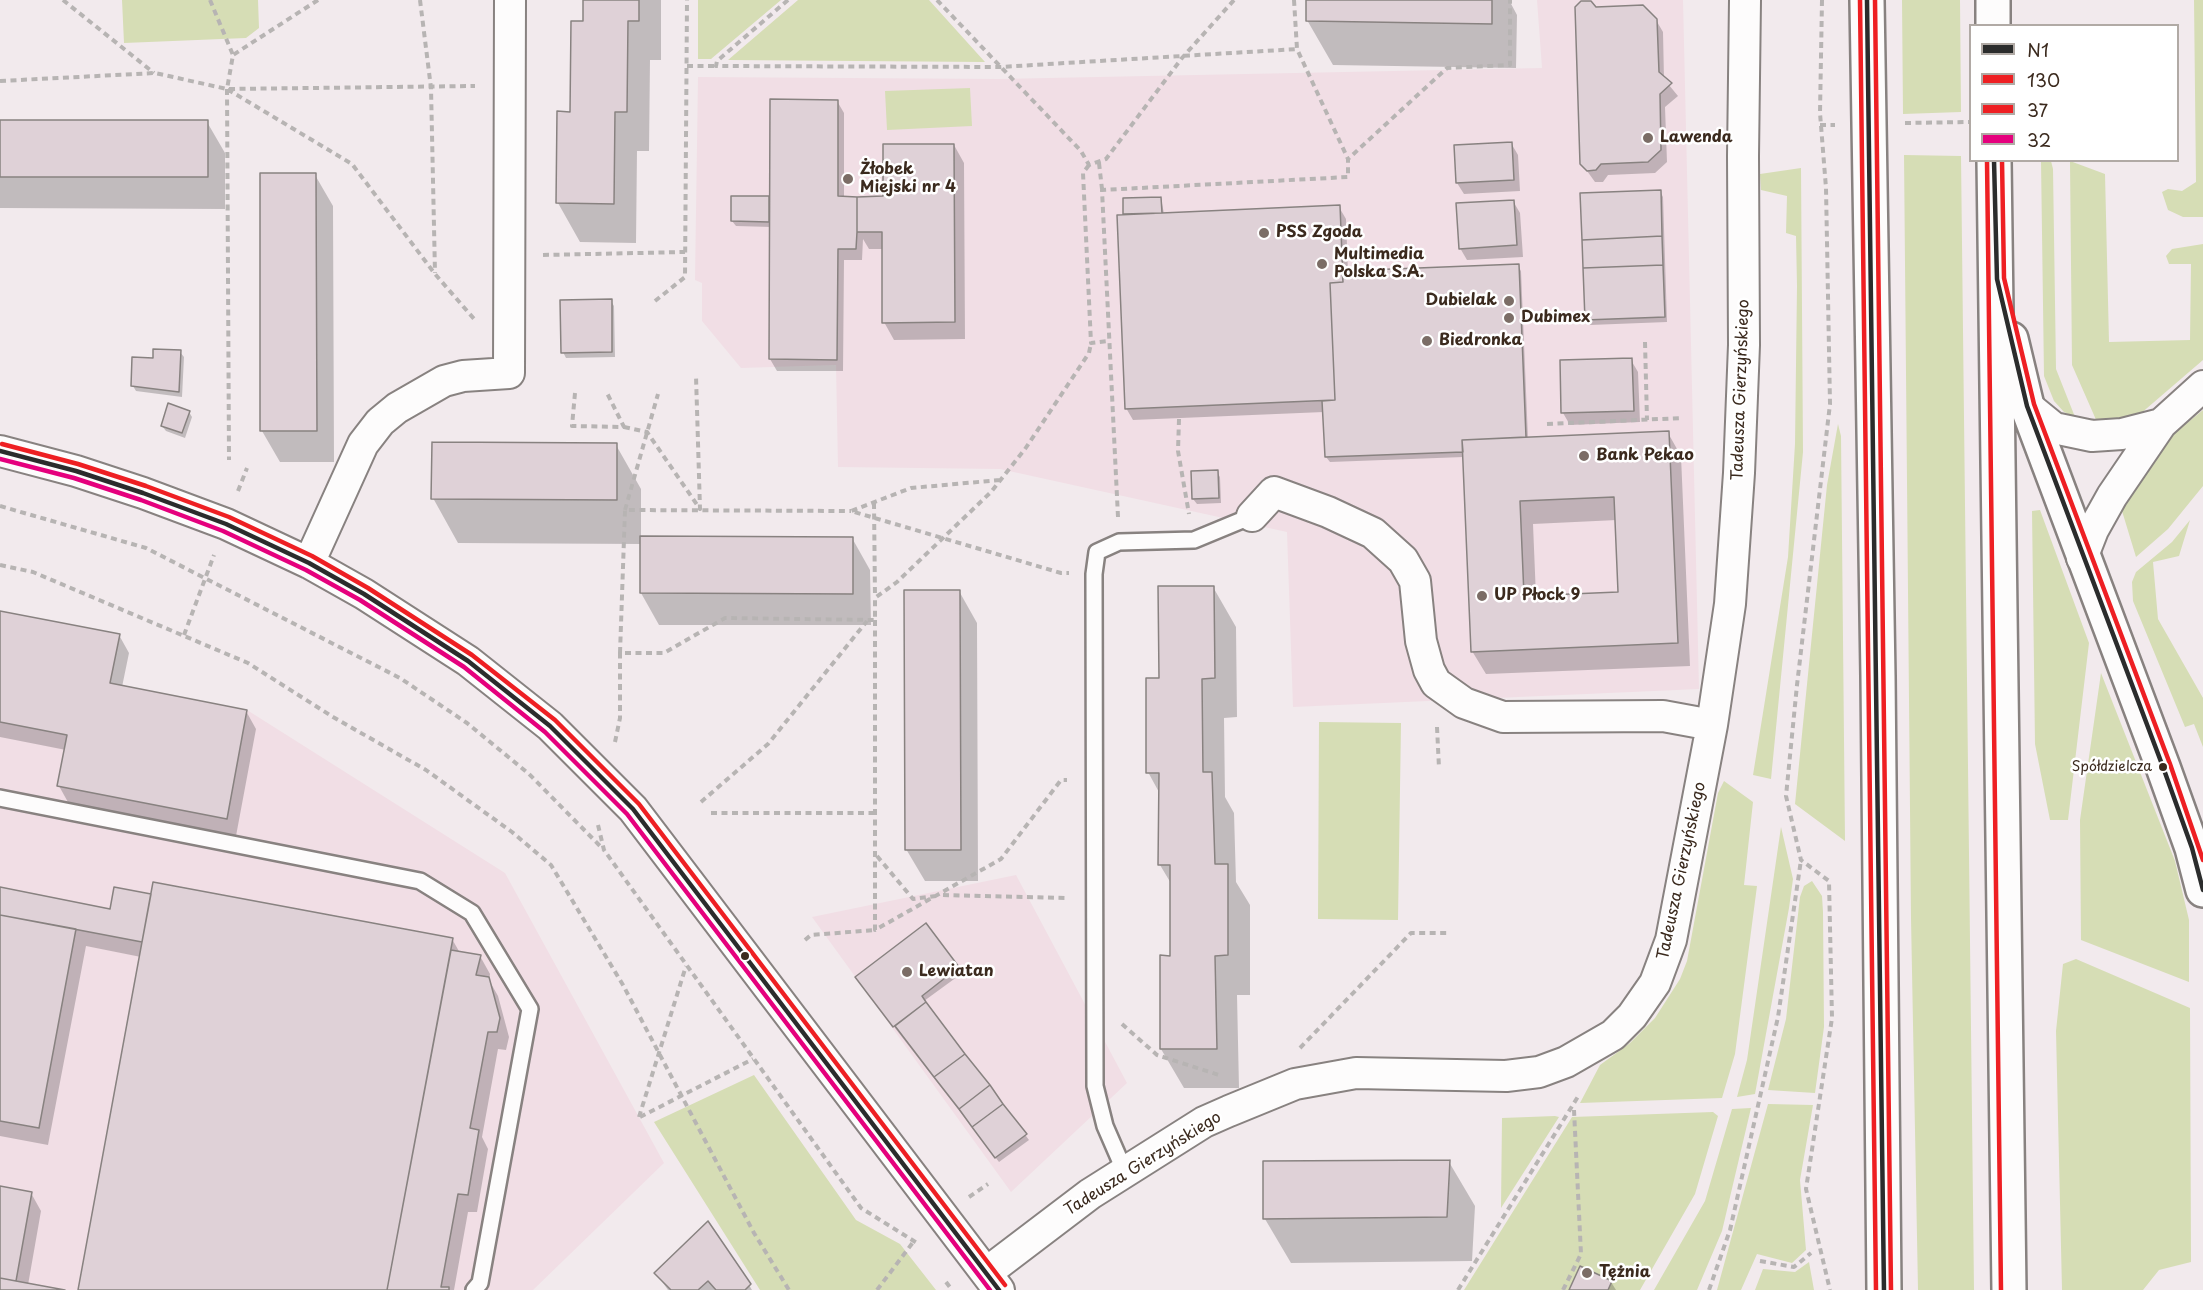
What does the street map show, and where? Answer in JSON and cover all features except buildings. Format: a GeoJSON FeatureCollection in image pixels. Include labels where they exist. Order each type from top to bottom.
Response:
{"type":"FeatureCollection","features":[{"type":"Feature","properties":{"kind":"main road"},"geometry":{"type":"LineString","coordinates":[[1867,0],[1878,653],[1884,1290]]}},
{"type":"Feature","properties":{"kind":"main road"},"geometry":{"type":"LineString","coordinates":[[1993,0],[1993,24]]}},
{"type":"Feature","properties":{"kind":"main road"},"geometry":{"type":"LineString","coordinates":[[1994,162],[2009,1290]]}},
{"type":"Feature","properties":{"kind":"main road"},"geometry":{"type":"LineString","coordinates":[[1997,279],[2026,406],[2166,777],[2203,890]]}},
{"type":"Feature","properties":{"kind":"street"},"geometry":{"type":"LineString","coordinates":[[309,563],[363,444],[380,422],[397,408],[444,381],[463,376],[509,373],[512,85],[510,0]]}},
{"type":"Feature","properties":{"kind":"street","name":"Tadeusza Gierzyńskiego"},"geometry":{"type":"LineString","coordinates":[[993,1281],[1076,1203],[1204,1122],[1254,1100],[1313,1079],[1356,1073],[1522,1075],[1566,1062],[1599,1044],[1632,1016],[1655,983],[1667,957],[1712,725],[1730,604],[1740,461],[1744,345],[1745,0]]}},
{"type":"Feature","properties":{"kind":"street"},"geometry":{"type":"LineString","coordinates":[[2082,558],[2093,530],[2112,496],[2161,424],[2203,386]]}},
{"type":"Feature","properties":{"kind":"street"},"geometry":{"type":"LineString","coordinates":[[2026,406],[2054,428],[2092,436],[2122,434],[2161,424]]}},
{"type":"Feature","properties":{"kind":"street"},"geometry":{"type":"LineString","coordinates":[[0,451],[76,471],[143,493],[226,524],[309,563],[364,594],[468,661],[550,726],[608,780],[661,844],[993,1281]]}},
{"type":"Feature","properties":{"kind":"street"},"geometry":{"type":"LineString","coordinates":[[1252,516],[1274,492],[1329,512],[1373,533],[1402,560],[1415,581],[1421,641],[1429,670],[1436,683],[1464,703],[1503,717],[1663,716],[1712,725]]}},
{"type":"Feature","properties":{"kind":"lane"},"geometry":{"type":"LineString","coordinates":[[1125,1172],[1105,1126],[1095,1086],[1094,574],[1097,552],[1119,542],[1194,540],[1252,516]]}},
{"type":"Feature","properties":{"kind":"lane"},"geometry":{"type":"LineString","coordinates":[[0,798],[420,880],[472,913],[530,1009],[480,1283],[474,1290]]}},
{"type":"Feature","properties":{"kind":"path"},"geometry":{"type":"LineString","coordinates":[[63,0],[155,73]]}},
{"type":"Feature","properties":{"kind":"path"},"geometry":{"type":"LineString","coordinates":[[210,0],[234,55],[227,88],[229,460]]}},
{"type":"Feature","properties":{"kind":"path"},"geometry":{"type":"LineString","coordinates":[[234,55],[318,0]]}},
{"type":"Feature","properties":{"kind":"path"},"geometry":{"type":"LineString","coordinates":[[420,0],[431,88],[435,273]]}},
{"type":"Feature","properties":{"kind":"path"},"geometry":{"type":"LineString","coordinates":[[655,302],[685,277],[687,0]]}},
{"type":"Feature","properties":{"kind":"path"},"geometry":{"type":"LineString","coordinates":[[716,66],[717,61],[788,0]]}},
{"type":"Feature","properties":{"kind":"path"},"geometry":{"type":"LineString","coordinates":[[937,0],[1081,151],[1089,165]]}},
{"type":"Feature","properties":{"kind":"path"},"geometry":{"type":"LineString","coordinates":[[875,598],[897,582],[944,538],[1001,480],[1089,353],[1091,343],[1083,173],[1089,165],[1106,159],[1182,58],[1234,0]]}},
{"type":"Feature","properties":{"kind":"path"},"geometry":{"type":"LineString","coordinates":[[1102,190],[1348,177],[1348,159],[1297,50],[1294,0]]}},
{"type":"Feature","properties":{"kind":"path"},"geometry":{"type":"LineString","coordinates":[[1348,159],[1447,68],[1510,65],[1510,0]]}},
{"type":"Feature","properties":{"kind":"path"},"geometry":{"type":"LineString","coordinates":[[1709,1290],[1730,1230],[1778,1017],[1801,860],[1786,796],[1830,404],[1826,188],[1820,113],[1822,0]]}},
{"type":"Feature","properties":{"kind":"path"},"geometry":{"type":"LineString","coordinates":[[686,66],[1000,67],[1297,50]]}},
{"type":"Feature","properties":{"kind":"path"},"geometry":{"type":"LineString","coordinates":[[0,81],[155,73],[227,88],[431,88],[512,85]]}},
{"type":"Feature","properties":{"kind":"path"},"geometry":{"type":"LineString","coordinates":[[227,88],[352,164],[435,273],[480,325]]}},
{"type":"Feature","properties":{"kind":"path"},"geometry":{"type":"LineString","coordinates":[[1099,163],[1119,542]]}},
{"type":"Feature","properties":{"kind":"path"},"geometry":{"type":"LineString","coordinates":[[536,255],[685,252]]}},
{"type":"Feature","properties":{"kind":"path"},"geometry":{"type":"LineString","coordinates":[[1091,343],[1108,341]]}},
{"type":"Feature","properties":{"kind":"path"},"geometry":{"type":"LineString","coordinates":[[1645,342],[1647,420]]}},
{"type":"Feature","properties":{"kind":"path"},"geometry":{"type":"LineString","coordinates":[[696,376],[700,509]]}},
{"type":"Feature","properties":{"kind":"path"},"geometry":{"type":"LineString","coordinates":[[575,393],[572,426],[624,428],[647,432],[700,509]]}},
{"type":"Feature","properties":{"kind":"path"},"geometry":{"type":"LineString","coordinates":[[607,393],[624,428]]}},
{"type":"Feature","properties":{"kind":"path"},"geometry":{"type":"LineString","coordinates":[[604,850],[597,818],[608,780],[620,718],[625,510],[658,393]]}},
{"type":"Feature","properties":{"kind":"path"},"geometry":{"type":"LineString","coordinates":[[1547,424],[1683,418]]}},
{"type":"Feature","properties":{"kind":"path"},"geometry":{"type":"LineString","coordinates":[[1179,419],[1178,451],[1194,540]]}},
{"type":"Feature","properties":{"kind":"path"},"geometry":{"type":"LineString","coordinates":[[851,511],[911,488],[1001,480]]}},
{"type":"Feature","properties":{"kind":"path"},"geometry":{"type":"LineString","coordinates":[[874,503],[876,518],[875,930]]}},
{"type":"Feature","properties":{"kind":"path"},"geometry":{"type":"LineString","coordinates":[[0,506],[146,548],[400,678],[467,723],[529,774],[604,850],[861,1208],[915,1240],[921,1249]]}},
{"type":"Feature","properties":{"kind":"path"},"geometry":{"type":"LineString","coordinates":[[625,510],[851,511],[1060,573],[1094,574]]}},
{"type":"Feature","properties":{"kind":"path"},"geometry":{"type":"LineString","coordinates":[[0,565],[33,572],[248,663],[333,717],[426,770],[512,832],[551,865],[623,986],[683,1095],[754,1233],[789,1290]]}},
{"type":"Feature","properties":{"kind":"path"},"geometry":{"type":"LineString","coordinates":[[620,653],[664,653],[725,618],[875,620]]}},
{"type":"Feature","properties":{"kind":"path"},"geometry":{"type":"LineString","coordinates":[[701,802],[768,744],[867,621]]}},
{"type":"Feature","properties":{"kind":"path"},"geometry":{"type":"LineString","coordinates":[[805,940],[811,935],[875,930],[941,895],[1000,859],[1061,780],[1096,778]]}},
{"type":"Feature","properties":{"kind":"path"},"geometry":{"type":"LineString","coordinates":[[711,813],[876,813]]}},
{"type":"Feature","properties":{"kind":"path"},"geometry":{"type":"LineString","coordinates":[[876,854],[913,899],[913,909]]}},
{"type":"Feature","properties":{"kind":"path"},"geometry":{"type":"LineString","coordinates":[[1801,860],[1829,881],[1832,1018],[1806,1189],[1830,1290]]}},
{"type":"Feature","properties":{"kind":"path"},"geometry":{"type":"LineString","coordinates":[[913,899],[941,895],[1095,898]]}},
{"type":"Feature","properties":{"kind":"path"},"geometry":{"type":"LineString","coordinates":[[1291,1052],[1299,1049],[1411,933],[1448,933]]}},
{"type":"Feature","properties":{"kind":"path"},"geometry":{"type":"LineString","coordinates":[[686,966],[639,1117],[753,1059]]}},
{"type":"Feature","properties":{"kind":"path"},"geometry":{"type":"LineString","coordinates":[[1115,1017],[1157,1055],[1219,1074],[1240,1086],[1254,1100]]}},
{"type":"Feature","properties":{"kind":"path"},"geometry":{"type":"LineString","coordinates":[[1458,1290],[1570,1110],[1592,1070],[1599,1044]]}},
{"type":"Feature","properties":{"kind":"path"},"geometry":{"type":"LineString","coordinates":[[1563,1290],[1581,1254],[1574,1110]]}},
{"type":"Feature","properties":{"kind":"path"},"geometry":{"type":"LineString","coordinates":[[1760,1261],[1794,1267],[1811,1253]]}},
{"type":"Feature","properties":{"kind":"path"},"geometry":{"type":"LineString","coordinates":[[940,1274],[952,1290]]}},
{"type":"Feature","properties":{"kind":"shaded area"},"geometry":{"type":"Polygon","coordinates":[[[1537,0],[1683,0],[1699,689],[1293,707],[1287,532],[1000,469],[838,467],[836,365],[741,368],[702,321],[702,283],[695,280],[698,77],[999,79],[1542,68],[1537,0]]]}},
{"type":"Feature","properties":{"kind":"shaded area"},"geometry":{"type":"Polygon","coordinates":[[[0,611],[120,634],[110,683],[247,710],[505,873],[664,1163],[533,1290],[0,1290],[0,611]]]}},
{"type":"Feature","properties":{"kind":"shaded area"},"geometry":{"type":"Polygon","coordinates":[[[1016,875],[1127,1083],[1011,1192],[812,917],[1016,875]]]}},
{"type":"Feature","properties":{"kind":"green space"},"geometry":{"type":"Polygon","coordinates":[[[122,0],[258,0],[259,28],[246,38],[124,43],[122,0]]]}},
{"type":"Feature","properties":{"kind":"green space"},"geometry":{"type":"Polygon","coordinates":[[[698,0],[781,0],[711,59],[698,59],[698,0]]]}},
{"type":"Feature","properties":{"kind":"green space"},"geometry":{"type":"Polygon","coordinates":[[[798,0],[929,0],[985,62],[728,60],[798,0]]]}},
{"type":"Feature","properties":{"kind":"green space"},"geometry":{"type":"Polygon","coordinates":[[[1902,0],[1960,0],[1961,112],[1903,114],[1902,0]]]}},
{"type":"Feature","properties":{"kind":"green space"},"geometry":{"type":"Polygon","coordinates":[[[2194,0],[2203,0],[2203,217],[2183,217],[2168,210],[2162,192],[2168,189],[2182,191],[2196,182],[2194,0]]]}},
{"type":"Feature","properties":{"kind":"green space"},"geometry":{"type":"Polygon","coordinates":[[[970,88],[972,126],[887,130],[885,91],[970,88]]]}},
{"type":"Feature","properties":{"kind":"green space"},"geometry":{"type":"Polygon","coordinates":[[[1904,155],[1961,156],[1974,1290],[1918,1290],[1911,918],[1904,155]]]}},
{"type":"Feature","properties":{"kind":"green space"},"geometry":{"type":"Polygon","coordinates":[[[2041,162],[2051,162],[2056,369],[2075,417],[2064,412],[2054,401],[2044,376],[2041,162]]]}},
{"type":"Feature","properties":{"kind":"green space"},"geometry":{"type":"Polygon","coordinates":[[[2070,162],[2105,174],[2109,342],[2190,340],[2191,264],[2169,264],[2166,256],[2172,249],[2203,244],[2203,360],[2139,415],[2097,422],[2072,365],[2070,162]]]}},
{"type":"Feature","properties":{"kind":"green space"},"geometry":{"type":"Polygon","coordinates":[[[1801,168],[1803,452],[1771,779],[1753,775],[1788,557],[1795,444],[1797,286],[1796,236],[1786,233],[1787,196],[1761,190],[1760,174],[1801,168]]]}},
{"type":"Feature","properties":{"kind":"green space"},"geometry":{"type":"Polygon","coordinates":[[[2203,410],[2203,486],[2168,529],[2136,557],[2122,511],[2171,436],[2203,410]]]}},
{"type":"Feature","properties":{"kind":"green space"},"geometry":{"type":"Polygon","coordinates":[[[1838,424],[1841,436],[1845,841],[1795,804],[1827,485],[1838,424]]]}},
{"type":"Feature","properties":{"kind":"green space"},"geometry":{"type":"Polygon","coordinates":[[[2040,510],[2089,643],[2068,820],[2050,820],[2035,744],[2032,511],[2040,510]]]}},
{"type":"Feature","properties":{"kind":"green space"},"geometry":{"type":"Polygon","coordinates":[[[2190,520],[2179,556],[2153,562],[2158,619],[2203,698],[2203,747],[2194,724],[2185,727],[2133,601],[2132,582],[2136,572],[2172,542],[2190,520]]]}},
{"type":"Feature","properties":{"kind":"green space"},"geometry":{"type":"Polygon","coordinates":[[[2101,673],[2175,861],[2189,920],[2189,982],[2081,940],[2080,820],[2101,673]]]}},
{"type":"Feature","properties":{"kind":"green space"},"geometry":{"type":"Polygon","coordinates":[[[1319,722],[1401,723],[1398,920],[1318,919],[1319,722]]]}},
{"type":"Feature","properties":{"kind":"green space"},"geometry":{"type":"Polygon","coordinates":[[[1724,781],[1753,802],[1744,885],[1757,886],[1735,1054],[1722,1098],[1580,1103],[1600,1065],[1630,1043],[1655,1018],[1680,979],[1687,961],[1718,793],[1724,781]]]}},
{"type":"Feature","properties":{"kind":"green space"},"geometry":{"type":"Polygon","coordinates":[[[1781,827],[1793,879],[1789,908],[1755,1094],[1737,1097],[1747,1060],[1781,827]]]}},
{"type":"Feature","properties":{"kind":"green space"},"geometry":{"type":"Polygon","coordinates":[[[1812,881],[1822,896],[1823,912],[1824,1027],[1815,1093],[1768,1090],[1786,1019],[1800,897],[1804,886],[1812,881]]]}},
{"type":"Feature","properties":{"kind":"green space"},"geometry":{"type":"Polygon","coordinates":[[[2076,959],[2190,1008],[2191,1262],[2159,1270],[2143,1290],[2062,1290],[2056,1031],[2063,964],[2076,959]]]}},
{"type":"Feature","properties":{"kind":"green space"},"geometry":{"type":"Polygon","coordinates":[[[754,1075],[856,1220],[900,1244],[936,1290],[760,1290],[654,1122],[754,1075]]]}},
{"type":"Feature","properties":{"kind":"green space"},"geometry":{"type":"Polygon","coordinates":[[[1768,1104],[1813,1105],[1800,1180],[1806,1250],[1792,1263],[1757,1254],[1741,1290],[1717,1290],[1768,1104]]]}},
{"type":"Feature","properties":{"kind":"green space"},"geometry":{"type":"Polygon","coordinates":[[[1751,1108],[1722,1231],[1697,1290],[1654,1290],[1705,1201],[1732,1109],[1751,1108]]]}},
{"type":"Feature","properties":{"kind":"green space"},"geometry":{"type":"Polygon","coordinates":[[[1713,1112],[1718,1116],[1695,1194],[1640,1290],[1464,1290],[1572,1117],[1713,1112]]]}},
{"type":"Feature","properties":{"kind":"green space"},"geometry":{"type":"Polygon","coordinates":[[[1559,1117],[1501,1208],[1502,1118],[1559,1117]]]}},
{"type":"Feature","properties":{"kind":"green space"},"geometry":{"type":"Polygon","coordinates":[[[1809,1262],[1814,1290],[1755,1290],[1763,1269],[1795,1272],[1809,1262]]]}},
{"type":"Feature","properties":{"kind":"transit line","name":"130"},"geometry":{"type":"LineString","coordinates":[[1860,0],[1876,1290]]}},
{"type":"Feature","properties":{"kind":"transit line","name":"N1"},"geometry":{"type":"LineString","coordinates":[[1867,0],[1884,1290]]}},
{"type":"Feature","properties":{"kind":"transit line","name":"37"},"geometry":{"type":"LineString","coordinates":[[1875,0],[1891,1290]]}},
{"type":"Feature","properties":{"kind":"transit line","name":"130"},"geometry":{"type":"LineString","coordinates":[[1987,162],[2001,1290]]}},
{"type":"Feature","properties":{"kind":"transit line","name":"N1"},"geometry":{"type":"LineString","coordinates":[[1994,162],[1997,279],[2027,406],[2163,767],[2192,848],[2203,890]]}},
{"type":"Feature","properties":{"kind":"transit line","name":"37"},"geometry":{"type":"LineString","coordinates":[[2002,162],[2004,278],[2034,404],[2170,764],[2203,860]]}},
{"type":"Feature","properties":{"kind":"transit line","name":"37"},"geometry":{"type":"LineString","coordinates":[[2,444],[78,464],[146,486],[229,517],[312,556],[368,588],[472,655],[555,720],[639,804],[1005,1285]]}},
{"type":"Feature","properties":{"kind":"transit line","name":"N1"},"geometry":{"type":"LineString","coordinates":[[0,451],[76,471],[143,493],[226,524],[309,563],[364,594],[468,661],[550,726],[633,809],[999,1290]]}},
{"type":"Feature","properties":{"kind":"transit line","name":"32"},"geometry":{"type":"LineString","coordinates":[[0,459],[74,478],[141,500],[223,531],[306,570],[360,600],[464,667],[545,732],[627,814],[990,1290]]}},
{"type":"Feature","properties":{"kind":"place","name":"Lawenda"},"geometry":{"type":"Point","coordinates":[1648,138]}},
{"type":"Feature","properties":{"kind":"place","name":"Żłobek Miejski nr 4"},"geometry":{"type":"Point","coordinates":[848,179]}},
{"type":"Feature","properties":{"kind":"place","name":"PSS Zgoda"},"geometry":{"type":"Point","coordinates":[1264,233]}},
{"type":"Feature","properties":{"kind":"place","name":"Multimedia Polska S.A."},"geometry":{"type":"Point","coordinates":[1322,264]}},
{"type":"Feature","properties":{"kind":"place","name":"Dubielak"},"geometry":{"type":"Point","coordinates":[1509,301]}},
{"type":"Feature","properties":{"kind":"place","name":"Dubimex"},"geometry":{"type":"Point","coordinates":[1509,318]}},
{"type":"Feature","properties":{"kind":"place","name":"Biedronka"},"geometry":{"type":"Point","coordinates":[1427,341]}},
{"type":"Feature","properties":{"kind":"place","name":"Bank Pekao"},"geometry":{"type":"Point","coordinates":[1584,456]}},
{"type":"Feature","properties":{"kind":"place","name":"UP Płock 9"},"geometry":{"type":"Point","coordinates":[1482,596]}},
{"type":"Feature","properties":{"kind":"place","name":"Spółdzielcza"},"geometry":{"type":"Point","coordinates":[2163,767]}},
{"type":"Feature","properties":{"kind":"place","name":"Lewiatan"},"geometry":{"type":"Point","coordinates":[907,972]}},
{"type":"Feature","properties":{"kind":"place","name":"Tężnia"},"geometry":{"type":"Point","coordinates":[1587,1273]}}]}
